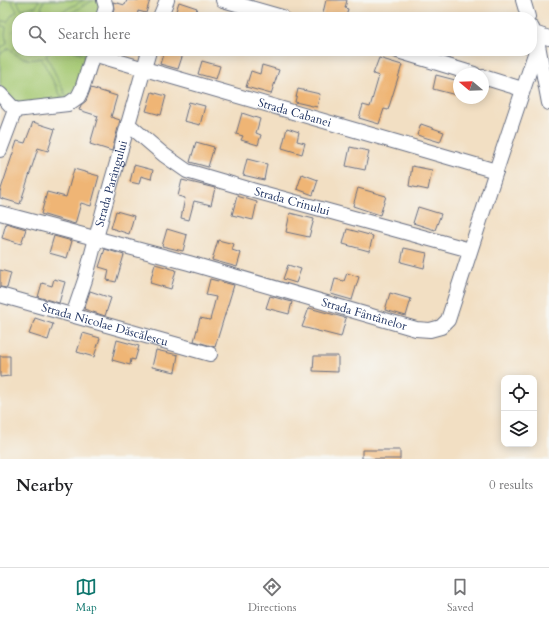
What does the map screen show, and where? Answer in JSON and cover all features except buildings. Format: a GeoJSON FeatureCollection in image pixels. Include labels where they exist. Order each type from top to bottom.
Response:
{"type":"FeatureCollection","features":[{"type":"Feature","properties":{"kind":"street"},"geometry":{"type":"LineString","coordinates":[[104,0],[106,8],[105,12]]}},
{"type":"Feature","properties":{"kind":"street"},"geometry":{"type":"LineString","coordinates":[[162,12],[167,0]]}},
{"type":"Feature","properties":{"kind":"street"},"geometry":{"type":"LineString","coordinates":[[223,0],[265,12]]}},
{"type":"Feature","properties":{"kind":"street"},"geometry":{"type":"LineString","coordinates":[[523,0],[527,12]]}},
{"type":"Feature","properties":{"kind":"street"},"geometry":{"type":"LineString","coordinates":[[538,36],[549,103]]}},
{"type":"Feature","properties":{"kind":"street"},"geometry":{"type":"LineString","coordinates":[[15,110],[68,104],[78,97],[93,56]]}},
{"type":"Feature","properties":{"kind":"street","name":"Strada Cabanei"},"geometry":{"type":"LineString","coordinates":[[103,56],[496,170]]}},
{"type":"Feature","properties":{"kind":"street","name":"Strada Parângului"},"geometry":{"type":"LineString","coordinates":[[73,316],[85,280],[148,56]]}},
{"type":"Feature","properties":{"kind":"street"},"geometry":{"type":"LineString","coordinates":[[415,56],[454,68]]}},
{"type":"Feature","properties":{"kind":"street","name":"Strada Fântânelor"},"geometry":{"type":"LineString","coordinates":[[0,213],[196,265],[416,329],[430,330],[441,327],[448,320],[532,56]]}},
{"type":"Feature","properties":{"kind":"street"},"geometry":{"type":"LineString","coordinates":[[489,79],[522,89]]}},
{"type":"Feature","properties":{"kind":"street"},"geometry":{"type":"LineString","coordinates":[[0,94],[15,110]]}},
{"type":"Feature","properties":{"kind":"street"},"geometry":{"type":"LineString","coordinates":[[0,150],[15,110]]}},
{"type":"Feature","properties":{"kind":"street","name":"Strada Crinului"},"geometry":{"type":"LineString","coordinates":[[128,124],[164,155],[187,171],[263,194],[470,250]]}},
{"type":"Feature","properties":{"kind":"street","name":"Strada Nicolae Dăscălescu"},"geometry":{"type":"LineString","coordinates":[[0,295],[210,354]]}},
{"type":"Feature","properties":{"kind":"green space"},"geometry":{"type":"Polygon","coordinates":[[[2,0],[98,0],[99,12],[12,12],[12,56],[87,56],[78,87],[64,102],[0,86],[0,8],[2,0]]]}},
{"type":"Feature","properties":{"kind":"green space"},"geometry":{"type":"Polygon","coordinates":[[[2,0],[11,0],[17,11],[12,12],[12,15],[7,22],[0,20],[2,0]]]}},
{"type":"Feature","properties":{"kind":"green space"},"geometry":{"type":"Polygon","coordinates":[[[17,0],[39,0],[36,7],[21,9],[17,0]]]}},
{"type":"Feature","properties":{"kind":"green space"},"geometry":{"type":"Polygon","coordinates":[[[44,0],[84,0],[61,12],[47,12],[41,9],[44,0]]]}},
{"type":"Feature","properties":{"kind":"green space"},"geometry":{"type":"Polygon","coordinates":[[[94,0],[98,0],[102,7],[100,12],[73,12],[94,0]]]}},
{"type":"Feature","properties":{"kind":"green space"},"geometry":{"type":"Polygon","coordinates":[[[0,25],[6,27],[5,35],[7,44],[0,48],[0,25]]]}},
{"type":"Feature","properties":{"kind":"green space"},"geometry":{"type":"Polygon","coordinates":[[[9,48],[12,51],[12,56],[19,56],[32,60],[41,58],[64,102],[26,107],[13,100],[0,86],[0,54],[9,48]]]}},
{"type":"Feature","properties":{"kind":"green space"},"geometry":{"type":"Polygon","coordinates":[[[46,56],[88,56],[78,87],[68,99],[46,56]]]}}]}
